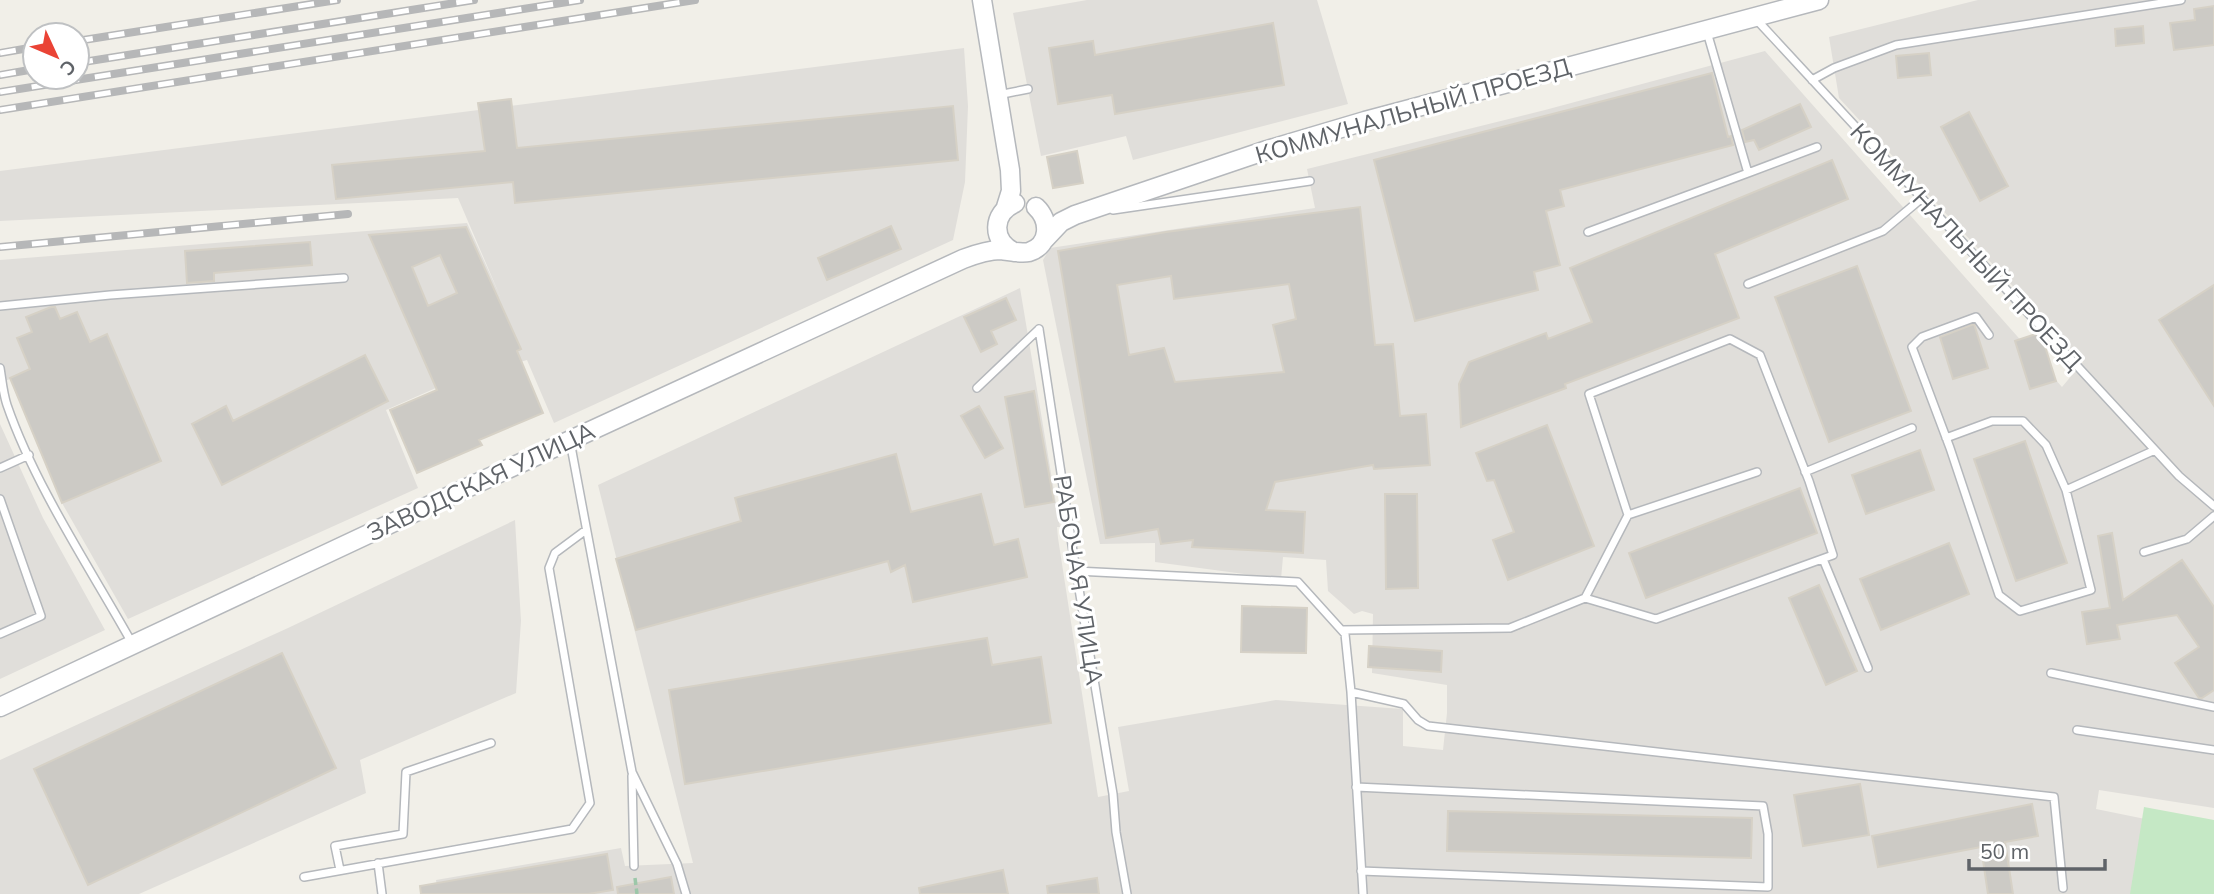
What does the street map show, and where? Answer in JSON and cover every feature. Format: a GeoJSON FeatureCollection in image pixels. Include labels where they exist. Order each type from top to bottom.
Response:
{"type":"FeatureCollection","features":[{"type":"Feature","properties":{"kind":"street","name":"КОММУНАЛЬНЫЙ ПРОЕЗД"},"geometry":{"type":"LineString","coordinates":[[1042,242],[1061,222],[1075,215],[1267,150],[1365,121],[1819,0]]}},
{"type":"Feature","properties":{"kind":"street"},"geometry":{"type":"LineString","coordinates":[[983,1],[1010,170],[1011,191],[1002,214],[998,236],[1007,248],[1030,251],[1042,242],[1047,227],[1042,212],[1016,188],[1010,170]]}},
{"type":"Feature","properties":{"kind":"street"},"geometry":{"type":"LineString","coordinates":[[1002,214],[1013,204],[1033,205]]}},
{"type":"Feature","properties":{"kind":"street","name":"КОММУНАЛЬНЫЙ ПРОЕЗД"},"geometry":{"type":"LineString","coordinates":[[1033,205],[1060,215],[1075,215]]}},
{"type":"Feature","properties":{"kind":"street","name":"ЗАВОДСКАЯ УЛИЦА"},"geometry":{"type":"LineString","coordinates":[[963,259],[987,241],[1002,214]]}},
{"type":"Feature","properties":{"kind":"street","name":"ЗАВОДСКАЯ УЛИЦА"},"geometry":{"type":"LineString","coordinates":[[0,707],[963,259],[981,252],[1014,251]]}},
{"type":"Feature","properties":{"kind":"lane"},"geometry":{"type":"LineString","coordinates":[[1812,80],[1834,68],[1896,45],[2181,0]]}},
{"type":"Feature","properties":{"kind":"lane","name":"КОММУНАЛЬНЫЙ ПРОЕЗД"},"geometry":{"type":"LineString","coordinates":[[1754,17],[2179,476],[2214,506]]}},
{"type":"Feature","properties":{"kind":"lane"},"geometry":{"type":"LineString","coordinates":[[1706,30],[1748,173]]}},
{"type":"Feature","properties":{"kind":"lane"},"geometry":{"type":"LineString","coordinates":[[998,95],[1028,89]]}},
{"type":"Feature","properties":{"kind":"lane"},"geometry":{"type":"LineString","coordinates":[[1587,232],[1817,147]]}},
{"type":"Feature","properties":{"kind":"lane"},"geometry":{"type":"LineString","coordinates":[[1094,209],[1110,210],[1310,181]]}},
{"type":"Feature","properties":{"kind":"lane"},"geometry":{"type":"LineString","coordinates":[[1748,284],[1883,231],[1922,198]]}},
{"type":"Feature","properties":{"kind":"lane"},"geometry":{"type":"LineString","coordinates":[[0,306],[344,278]]}},
{"type":"Feature","properties":{"kind":"lane"},"geometry":{"type":"LineString","coordinates":[[1946,438],[1992,421],[2023,421],[2046,445],[2066,490],[2091,590],[2020,611],[1999,595],[1912,347],[1922,337],[1976,317],[1989,335]]}},
{"type":"Feature","properties":{"kind":"lane","name":"РАБОЧАЯ УЛИЦА"},"geometry":{"type":"LineString","coordinates":[[977,388],[1039,329],[1127,894]]}},
{"type":"Feature","properties":{"kind":"lane"},"geometry":{"type":"LineString","coordinates":[[1342,630],[1510,628],[1584,598],[1656,619],[1833,555],[1805,472],[1760,355],[1730,339],[1589,394],[1628,515]]}},
{"type":"Feature","properties":{"kind":"lane"},"geometry":{"type":"LineString","coordinates":[[0,368],[6,403],[29,455],[55,508],[132,644]]}},
{"type":"Feature","properties":{"kind":"lane"},"geometry":{"type":"LineString","coordinates":[[1805,472],[1912,428]]}},
{"type":"Feature","properties":{"kind":"lane"},"geometry":{"type":"LineString","coordinates":[[570,440],[632,772],[634,866]]}},
{"type":"Feature","properties":{"kind":"lane"},"geometry":{"type":"LineString","coordinates":[[2066,490],[2155,450]]}},
{"type":"Feature","properties":{"kind":"lane"},"geometry":{"type":"LineString","coordinates":[[0,468],[29,455]]}},
{"type":"Feature","properties":{"kind":"lane"},"geometry":{"type":"LineString","coordinates":[[1584,598],[1628,515],[1758,472]]}},
{"type":"Feature","properties":{"kind":"lane"},"geometry":{"type":"LineString","coordinates":[[0,499],[41,617],[0,634]]}},
{"type":"Feature","properties":{"kind":"lane"},"geometry":{"type":"LineString","coordinates":[[2144,552],[2187,539],[2214,516]]}},
{"type":"Feature","properties":{"kind":"lane"},"geometry":{"type":"LineString","coordinates":[[304,877],[572,829],[590,803],[550,568],[555,553],[586,530]]}},
{"type":"Feature","properties":{"kind":"lane"},"geometry":{"type":"LineString","coordinates":[[1823,559],[1868,668]]}},
{"type":"Feature","properties":{"kind":"lane"},"geometry":{"type":"LineString","coordinates":[[1076,571],[1298,582],[1342,630],[1345,634],[1350,692],[1363,894]]}},
{"type":"Feature","properties":{"kind":"lane"},"geometry":{"type":"LineString","coordinates":[[2050,673],[2214,706]]}},
{"type":"Feature","properties":{"kind":"lane"},"geometry":{"type":"LineString","coordinates":[[1350,692],[1404,704],[1418,720],[1428,726],[1445,729],[2054,797],[2063,888]]}},
{"type":"Feature","properties":{"kind":"lane"},"geometry":{"type":"LineString","coordinates":[[2077,730],[2214,750]]}},
{"type":"Feature","properties":{"kind":"lane"},"geometry":{"type":"LineString","coordinates":[[340,870],[335,846],[403,834],[406,772],[491,743]]}},
{"type":"Feature","properties":{"kind":"lane"},"geometry":{"type":"LineString","coordinates":[[632,772],[677,864],[686,894]]}},
{"type":"Feature","properties":{"kind":"lane"},"geometry":{"type":"LineString","coordinates":[[1356,788],[1763,806],[1768,834],[1768,887],[1361,871]]}},
{"type":"Feature","properties":{"kind":"lane"},"geometry":{"type":"LineString","coordinates":[[378,863],[382,894]]}},
{"type":"Feature","properties":{"kind":"shaded area"},"geometry":{"type":"Polygon","coordinates":[[[1087,0],[1317,0],[1348,104],[1133,160],[1126,136],[1041,156],[1013,13],[1087,0]]]}},
{"type":"Feature","properties":{"kind":"shaded area"},"geometry":{"type":"Polygon","coordinates":[[[1978,0],[2214,0],[2214,808],[2099,790],[2096,809],[2214,833],[2214,894],[438,894],[436,880],[621,848],[625,866],[693,863],[598,485],[1020,288],[1060,527],[1057,527],[1058,538],[1098,797],[1129,791],[1118,727],[1276,700],[1403,709],[1403,746],[1443,750],[1447,685],[1372,673],[1373,614],[1362,611],[1354,614],[1328,591],[1326,560],[1283,557],[1281,579],[1155,562],[1155,543],[1100,544],[1043,260],[1050,248],[1315,208],[1307,169],[1545,110],[1765,51],[2062,387],[2083,362],[1839,98],[1829,37],[1978,0]]]}},
{"type":"Feature","properties":{"kind":"shaded area"},"geometry":{"type":"Polygon","coordinates":[[[964,48],[968,106],[965,182],[953,240],[554,423],[527,360],[454,380],[386,410],[418,488],[128,619],[62,503],[10,379],[0,383],[0,260],[467,223],[500,296],[458,198],[0,221],[0,171],[964,48]]]}},
{"type":"Feature","properties":{"kind":"shaded area"},"geometry":{"type":"Polygon","coordinates":[[[0,424],[43,518],[105,630],[0,679],[0,424]]]}},
{"type":"Feature","properties":{"kind":"shaded area"},"geometry":{"type":"Polygon","coordinates":[[[515,520],[521,621],[516,693],[360,760],[366,793],[139,894],[0,894],[0,760],[515,520]]]}},
{"type":"Feature","properties":{"kind":"green space"},"geometry":{"type":"Polygon","coordinates":[[[2144,807],[2214,820],[2214,894],[2130,894],[2144,807]]]}},
{"type":"Feature","properties":{"kind":"building"},"geometry":{"type":"Polygon","coordinates":[[[2214,6],[2214,45],[2174,50],[2170,23],[2195,20],[2194,9],[2214,6]]]}},
{"type":"Feature","properties":{"kind":"building"},"geometry":{"type":"Polygon","coordinates":[[[1273,23],[1284,85],[1115,114],[1112,95],[1058,104],[1049,48],[1093,41],[1095,55],[1273,23]]]}},
{"type":"Feature","properties":{"kind":"building"},"geometry":{"type":"Polygon","coordinates":[[[2143,26],[2144,43],[2116,46],[2115,29],[2143,26]]]}},
{"type":"Feature","properties":{"kind":"building"},"geometry":{"type":"Polygon","coordinates":[[[1929,53],[1931,75],[1898,78],[1896,56],[1929,53]]]}},
{"type":"Feature","properties":{"kind":"building"},"geometry":{"type":"Polygon","coordinates":[[[1712,73],[1728,137],[1731,136],[1733,145],[1560,190],[1564,206],[1546,211],[1560,265],[1534,272],[1538,290],[1415,321],[1374,160],[1712,73]]]}},
{"type":"Feature","properties":{"kind":"building"},"geometry":{"type":"Polygon","coordinates":[[[511,99],[517,148],[953,106],[958,160],[515,203],[513,182],[336,199],[332,165],[485,151],[478,103],[511,99]]]}},
{"type":"Feature","properties":{"kind":"building"},"geometry":{"type":"Polygon","coordinates":[[[1800,104],[1811,127],[1759,150],[1754,140],[1745,142],[1742,130],[1800,104]]]}},
{"type":"Feature","properties":{"kind":"building"},"geometry":{"type":"Polygon","coordinates":[[[1969,112],[2008,186],[1980,201],[1941,127],[1969,112]]]}},
{"type":"Feature","properties":{"kind":"building"},"geometry":{"type":"Polygon","coordinates":[[[1077,151],[1083,183],[1053,188],[1047,157],[1077,151]]]}},
{"type":"Feature","properties":{"kind":"building"},"geometry":{"type":"Polygon","coordinates":[[[1832,160],[1848,199],[1715,254],[1739,318],[1461,427],[1459,384],[1469,362],[1546,333],[1548,339],[1592,322],[1570,268],[1832,160]]]}},
{"type":"Feature","properties":{"kind":"building"},"geometry":{"type":"Polygon","coordinates":[[[1360,207],[1375,345],[1393,344],[1400,416],[1426,414],[1430,465],[1374,469],[1373,465],[1275,482],[1266,510],[1305,512],[1303,553],[1192,547],[1193,540],[1161,544],[1158,529],[1106,538],[1058,251],[1166,232],[1360,207]],[[1171,276],[1117,285],[1129,355],[1164,348],[1175,382],[1284,372],[1273,325],[1296,319],[1289,284],[1174,299],[1171,276]]]}},
{"type":"Feature","properties":{"kind":"building"},"geometry":{"type":"Polygon","coordinates":[[[891,226],[901,249],[827,280],[818,258],[891,226]]]}},
{"type":"Feature","properties":{"kind":"building"},"geometry":{"type":"Polygon","coordinates":[[[466,227],[521,349],[517,351],[543,413],[479,440],[482,445],[417,473],[390,410],[437,390],[369,235],[466,227]],[[440,255],[412,267],[428,306],[457,293],[440,255]]]}},
{"type":"Feature","properties":{"kind":"building"},"geometry":{"type":"Polygon","coordinates":[[[310,242],[312,265],[214,273],[214,281],[187,283],[185,251],[310,242]]]}},
{"type":"Feature","properties":{"kind":"building"},"geometry":{"type":"Polygon","coordinates":[[[1857,266],[1911,411],[1829,442],[1775,297],[1857,266]]]}},
{"type":"Feature","properties":{"kind":"building"},"geometry":{"type":"Polygon","coordinates":[[[2214,285],[2214,406],[2159,320],[2214,285]]]}},
{"type":"Feature","properties":{"kind":"building"},"geometry":{"type":"Polygon","coordinates":[[[1006,298],[1016,320],[991,331],[997,344],[981,352],[964,317],[1006,298]]]}},
{"type":"Feature","properties":{"kind":"building"},"geometry":{"type":"Polygon","coordinates":[[[55,307],[60,319],[77,312],[90,342],[107,334],[161,461],[62,503],[10,378],[30,369],[17,338],[32,332],[26,317],[55,307]]]}},
{"type":"Feature","properties":{"kind":"building"},"geometry":{"type":"Polygon","coordinates":[[[1974,324],[1988,368],[1953,379],[1940,337],[1974,324]]]}},
{"type":"Feature","properties":{"kind":"building"},"geometry":{"type":"Polygon","coordinates":[[[2039,333],[2056,381],[2030,389],[2015,341],[2039,333]]]}},
{"type":"Feature","properties":{"kind":"building"},"geometry":{"type":"Polygon","coordinates":[[[365,355],[388,401],[222,485],[192,424],[226,406],[233,421],[365,355]]]}},
{"type":"Feature","properties":{"kind":"building"},"geometry":{"type":"Polygon","coordinates":[[[1034,391],[1054,502],[1025,507],[1005,397],[1034,391]]]}},
{"type":"Feature","properties":{"kind":"building"},"geometry":{"type":"Polygon","coordinates":[[[979,406],[1003,448],[985,458],[961,416],[979,406]]]}},
{"type":"Feature","properties":{"kind":"building"},"geometry":{"type":"Polygon","coordinates":[[[1547,425],[1594,546],[1508,580],[1493,540],[1514,532],[1494,480],[1487,481],[1476,453],[1547,425]]]}},
{"type":"Feature","properties":{"kind":"building"},"geometry":{"type":"Polygon","coordinates":[[[2025,441],[2067,563],[2016,581],[1974,459],[2025,441]]]}},
{"type":"Feature","properties":{"kind":"building"},"geometry":{"type":"Polygon","coordinates":[[[1920,450],[1934,490],[1866,514],[1852,475],[1920,450]]]}},
{"type":"Feature","properties":{"kind":"building"},"geometry":{"type":"Polygon","coordinates":[[[896,454],[911,512],[981,494],[994,545],[1018,539],[1027,577],[913,602],[905,565],[891,572],[888,561],[636,630],[616,559],[741,521],[735,498],[896,454]]]}},
{"type":"Feature","properties":{"kind":"building"},"geometry":{"type":"Polygon","coordinates":[[[1800,488],[1817,533],[1646,598],[1629,553],[1800,488]]]}},
{"type":"Feature","properties":{"kind":"building"},"geometry":{"type":"Polygon","coordinates":[[[1385,494],[1417,494],[1418,588],[1386,589],[1385,494]]]}},
{"type":"Feature","properties":{"kind":"building"},"geometry":{"type":"Polygon","coordinates":[[[2112,533],[2123,600],[2182,560],[2214,607],[2214,690],[2202,698],[2199,698],[2175,663],[2199,647],[2177,615],[2117,625],[2120,639],[2087,644],[2082,612],[2110,608],[2098,536],[2112,533]]]}},
{"type":"Feature","properties":{"kind":"building"},"geometry":{"type":"Polygon","coordinates":[[[1949,543],[1969,594],[1881,630],[1860,579],[1949,543]]]}},
{"type":"Feature","properties":{"kind":"building"},"geometry":{"type":"Polygon","coordinates":[[[1819,585],[1857,671],[1826,685],[1789,598],[1819,585]]]}},
{"type":"Feature","properties":{"kind":"building"},"geometry":{"type":"Polygon","coordinates":[[[1242,606],[1307,608],[1306,653],[1241,652],[1242,606]]]}},
{"type":"Feature","properties":{"kind":"building"},"geometry":{"type":"Polygon","coordinates":[[[987,638],[992,665],[1041,657],[1051,723],[685,784],[669,690],[987,638]]]}},
{"type":"Feature","properties":{"kind":"building"},"geometry":{"type":"Polygon","coordinates":[[[1369,646],[1442,651],[1441,672],[1368,667],[1369,646]]]}},
{"type":"Feature","properties":{"kind":"building"},"geometry":{"type":"Polygon","coordinates":[[[282,653],[336,768],[88,885],[34,769],[282,653]]]}},
{"type":"Feature","properties":{"kind":"building"},"geometry":{"type":"Polygon","coordinates":[[[1860,784],[1869,835],[1803,846],[1794,795],[1860,784]]]}},
{"type":"Feature","properties":{"kind":"building"},"geometry":{"type":"Polygon","coordinates":[[[2032,804],[2038,836],[2005,842],[2013,894],[1988,894],[1981,847],[1878,867],[1872,836],[2032,804]]]}},
{"type":"Feature","properties":{"kind":"building"},"geometry":{"type":"Polygon","coordinates":[[[1448,811],[1752,818],[1751,858],[1447,851],[1448,811]]]}},
{"type":"Feature","properties":{"kind":"building"},"geometry":{"type":"Polygon","coordinates":[[[607,854],[613,890],[588,894],[421,894],[420,886],[607,854]]]}},
{"type":"Feature","properties":{"kind":"building"},"geometry":{"type":"Polygon","coordinates":[[[1003,870],[1008,894],[920,894],[919,888],[1003,870]]]}},
{"type":"Feature","properties":{"kind":"building"},"geometry":{"type":"Polygon","coordinates":[[[671,877],[674,894],[618,894],[617,887],[671,877]]]}},
{"type":"Feature","properties":{"kind":"building"},"geometry":{"type":"Polygon","coordinates":[[[1097,878],[1099,894],[1048,894],[1047,886],[1097,878]]]}},
{"type":"Feature","properties":{"kind":"railway"},"geometry":{"type":"LineString","coordinates":[[91,39],[337,0]]}},
{"type":"Feature","properties":{"kind":"railway"},"geometry":{"type":"LineString","coordinates":[[91,61],[474,0]]}},
{"type":"Feature","properties":{"kind":"railway"},"geometry":{"type":"LineString","coordinates":[[0,92],[580,0]]}},
{"type":"Feature","properties":{"kind":"railway"},"geometry":{"type":"LineString","coordinates":[[0,110],[695,0]]}},
{"type":"Feature","properties":{"kind":"railway"},"geometry":{"type":"LineString","coordinates":[[0,53],[21,49]]}},
{"type":"Feature","properties":{"kind":"railway"},"geometry":{"type":"LineString","coordinates":[[0,75],[21,71]]}},
{"type":"Feature","properties":{"kind":"railway"},"geometry":{"type":"LineString","coordinates":[[0,247],[348,214]]}}]}
